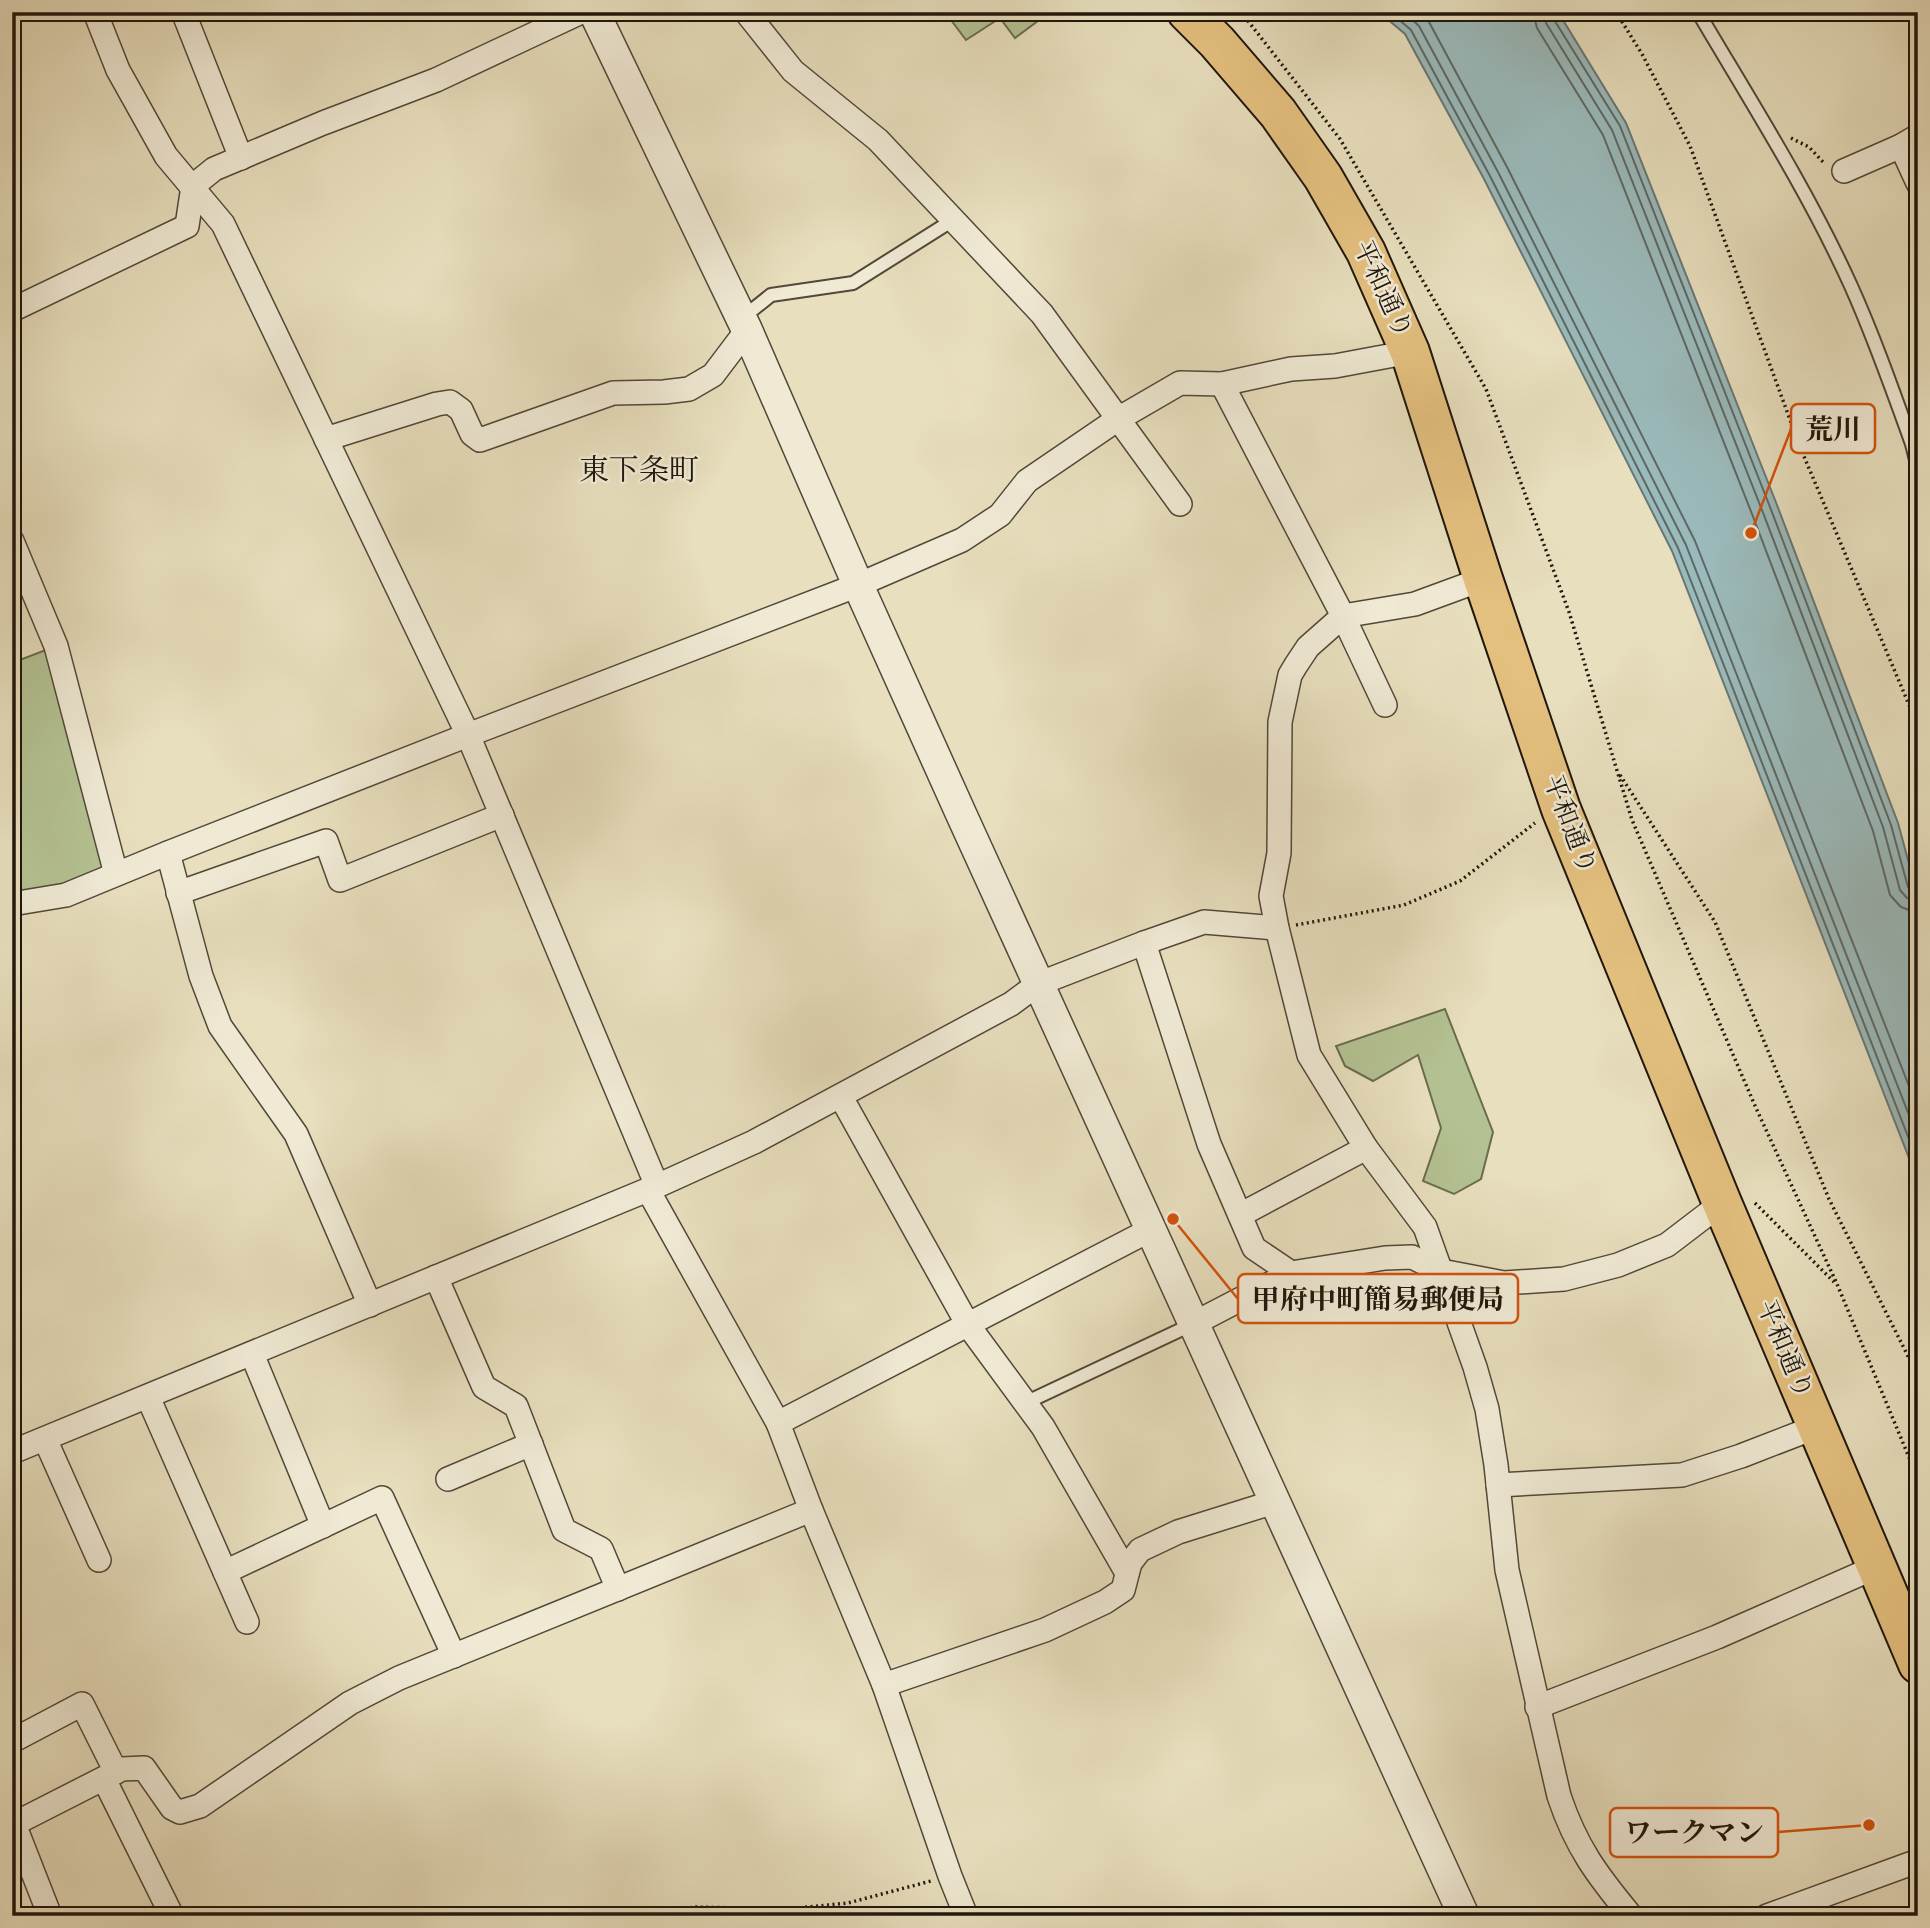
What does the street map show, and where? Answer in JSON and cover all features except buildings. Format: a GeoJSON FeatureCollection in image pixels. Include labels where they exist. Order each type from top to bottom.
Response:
{"type":"FeatureCollection","features":[{"type":"Feature","properties":{"kind":"highway","name":"平和通り"},"geometry":{"type":"LineString","coordinates":[[1187,12],[1217,42],[1278,113],[1323,177],[1366,252],[1410,352],[1561,809],[1721,1203],[1918,1664]]}},
{"type":"Feature","properties":{"kind":"street"},"geometry":{"type":"LineString","coordinates":[[95,12],[118,70],[166,156],[223,224],[468,735],[652,1188],[778,1423],[884,1685],[966,1916]]}},
{"type":"Feature","properties":{"kind":"street"},"geometry":{"type":"LineString","coordinates":[[12,310],[187,226],[193,186],[214,169],[323,123],[436,80],[582,12]]}},
{"type":"Feature","properties":{"kind":"street"},"geometry":{"type":"LineString","coordinates":[[594,12],[744,325],[1038,984],[1464,1916]]}},
{"type":"Feature","properties":{"kind":"street"},"geometry":{"type":"LineString","coordinates":[[746,12],[793,71],[878,140],[1042,314],[1180,504]]}},
{"type":"Feature","properties":{"kind":"street"},"geometry":{"type":"LineString","coordinates":[[184,14],[241,158]]}},
{"type":"Feature","properties":{"kind":"street"},"geometry":{"type":"LineString","coordinates":[[1844,171],[1909,141],[1918,183]]}},
{"type":"Feature","properties":{"kind":"street"},"geometry":{"type":"LineString","coordinates":[[326,439],[450,402],[461,410],[472,434],[480,440],[613,393],[689,389],[713,375],[744,325]]}},
{"type":"Feature","properties":{"kind":"street"},"geometry":{"type":"LineString","coordinates":[[12,904],[66,895],[468,735],[858,585],[962,541],[1000,515],[1027,481],[1118,419],[1180,383],[1223,384],[1291,369],[1335,366],[1410,352]]}},
{"type":"Feature","properties":{"kind":"street"},"geometry":{"type":"LineString","coordinates":[[1223,384],[1343,616],[1385,705]]}},
{"type":"Feature","properties":{"kind":"street"},"geometry":{"type":"LineString","coordinates":[[12,541],[56,646],[116,874]]}},
{"type":"Feature","properties":{"kind":"street"},"geometry":{"type":"LineString","coordinates":[[1483,579],[1415,604],[1343,616],[1308,647],[1290,675],[1280,722],[1279,853],[1271,896],[1309,1055],[1366,1148],[1425,1227],[1475,1367],[1487,1409],[1507,1570],[1559,1796],[1568,1824],[1597,1874],[1631,1916]]}},
{"type":"Feature","properties":{"kind":"street"},"geometry":{"type":"LineString","coordinates":[[178,893],[326,842],[340,880],[502,816]]}},
{"type":"Feature","properties":{"kind":"street"},"geometry":{"type":"LineString","coordinates":[[168,853],[201,976],[220,1026],[296,1134],[370,1305]]}},
{"type":"Feature","properties":{"kind":"street"},"geometry":{"type":"LineString","coordinates":[[12,1452],[652,1188],[754,1142],[1011,1004],[1038,984],[1204,922],[1277,928]]}},
{"type":"Feature","properties":{"kind":"street"},"geometry":{"type":"LineString","coordinates":[[1144,943],[1209,1144],[1254,1248],[1291,1273]]}},
{"type":"Feature","properties":{"kind":"street"},"geometry":{"type":"LineString","coordinates":[[841,1097],[968,1325],[1043,1427],[1127,1573]]}},
{"type":"Feature","properties":{"kind":"street"},"geometry":{"type":"LineString","coordinates":[[1240,1215],[1366,1148]]}},
{"type":"Feature","properties":{"kind":"street"},"geometry":{"type":"LineString","coordinates":[[1193,1324],[1291,1273],[1384,1258],[1412,1257],[1441,1271],[1504,1283],[1564,1279],[1618,1265],[1667,1245],[1721,1203]]}},
{"type":"Feature","properties":{"kind":"street"},"geometry":{"type":"LineString","coordinates":[[778,1423],[1150,1230]]}},
{"type":"Feature","properties":{"kind":"street"},"geometry":{"type":"LineString","coordinates":[[436,1277],[484,1387],[516,1406],[564,1530],[601,1549],[618,1589]]}},
{"type":"Feature","properties":{"kind":"street"},"geometry":{"type":"LineString","coordinates":[[251,1354],[323,1526]]}},
{"type":"Feature","properties":{"kind":"street"},"geometry":{"type":"LineString","coordinates":[[148,1396],[247,1622]]}},
{"type":"Feature","properties":{"kind":"street"},"geometry":{"type":"LineString","coordinates":[[1498,1485],[1682,1475],[1816,1427]]}},
{"type":"Feature","properties":{"kind":"street"},"geometry":{"type":"LineString","coordinates":[[45,1438],[99,1560]]}},
{"type":"Feature","properties":{"kind":"street"},"geometry":{"type":"LineString","coordinates":[[448,1479],[531,1444]]}},
{"type":"Feature","properties":{"kind":"street"},"geometry":{"type":"LineString","coordinates":[[225,1572],[382,1498],[454,1656]]}},
{"type":"Feature","properties":{"kind":"street"},"geometry":{"type":"LineString","coordinates":[[884,1685],[1045,1630],[1105,1602],[1123,1590],[1129,1563],[1140,1550],[1178,1532],[1274,1502]]}},
{"type":"Feature","properties":{"kind":"street"},"geometry":{"type":"LineString","coordinates":[[50,1916],[13,1825],[122,1769],[144,1768],[172,1808],[180,1811],[200,1806],[350,1703],[399,1678],[811,1510]]}},
{"type":"Feature","properties":{"kind":"street"},"geometry":{"type":"LineString","coordinates":[[1537,1707],[1717,1637],[1875,1567]]}},
{"type":"Feature","properties":{"kind":"street"},"geometry":{"type":"LineString","coordinates":[[12,1741],[82,1704],[172,1916]]}},
{"type":"Feature","properties":{"kind":"street"},"geometry":{"type":"LineString","coordinates":[[1767,1916],[1918,1861]]}},
{"type":"Feature","properties":{"kind":"lane"},"geometry":{"type":"LineString","coordinates":[[1698,12],[1806,197],[1851,285],[1913,444],[1918,468]]}},
{"type":"Feature","properties":{"kind":"lane"},"geometry":{"type":"LineString","coordinates":[[744,325],[771,295],[853,283],[953,220]]}},
{"type":"Feature","properties":{"kind":"lane"},"geometry":{"type":"LineString","coordinates":[[1025,1403],[1193,1324]]}},
{"type":"Feature","properties":{"kind":"path"},"geometry":{"type":"LineString","coordinates":[[1241,12],[1340,139],[1486,389],[1569,612],[1632,820],[1756,1108],[1837,1284],[1918,1479]]}},
{"type":"Feature","properties":{"kind":"path"},"geometry":{"type":"LineString","coordinates":[[1616,12],[1642,54],[1690,146],[1800,447],[1918,726]]}},
{"type":"Feature","properties":{"kind":"path"},"geometry":{"type":"LineString","coordinates":[[1765,124],[1809,147],[1836,175],[1844,171]]}},
{"type":"Feature","properties":{"kind":"path"},"geometry":{"type":"LineString","coordinates":[[1617,770],[1715,922],[1829,1199],[1918,1376]]}},
{"type":"Feature","properties":{"kind":"path"},"geometry":{"type":"LineString","coordinates":[[1277,928],[1404,905],[1460,881],[1530,826],[1561,809]]}},
{"type":"Feature","properties":{"kind":"path"},"geometry":{"type":"LineString","coordinates":[[1721,1203],[1748,1197],[1837,1284]]}},
{"type":"Feature","properties":{"kind":"path"},"geometry":{"type":"LineString","coordinates":[[641,1916],[694,1907],[788,1909],[848,1903],[950,1877]]}},
{"type":"Feature","properties":{"kind":"green space"},"geometry":{"type":"Polygon","coordinates":[[[945,12],[1050,12],[1015,38],[1000,18],[966,40],[945,12]]]}},
{"type":"Feature","properties":{"kind":"green space"},"geometry":{"type":"Polygon","coordinates":[[[56,646],[116,874],[12,904],[12,663],[56,646]]]}},
{"type":"Feature","properties":{"kind":"green space"},"geometry":{"type":"Polygon","coordinates":[[[1445,1009],[1493,1132],[1481,1179],[1454,1194],[1423,1181],[1441,1128],[1418,1055],[1373,1081],[1345,1066],[1336,1046],[1445,1009]]]}},
{"type":"Feature","properties":{"kind":"water"},"geometry":{"type":"Polygon","coordinates":[[[1379,12],[1558,12],[1626,123],[1777,505],[1898,823],[1918,897],[1918,1181],[1672,551],[1484,179],[1405,34],[1379,12]]]}},
{"type":"Feature","properties":{"kind":"place","name":"荒川"},"geometry":{"type":"Point","coordinates":[1751,533]}},
{"type":"Feature","properties":{"kind":"place","name":"甲府中町簡易郵便局"},"geometry":{"type":"Point","coordinates":[1173,1219]}},
{"type":"Feature","properties":{"kind":"place","name":"ワークマン"},"geometry":{"type":"Point","coordinates":[1869,1825]}},
{"type":"Feature","properties":{"kind":"district","name":"東下条町"},"geometry":{"type":"Point","coordinates":[639,472]}}]}
